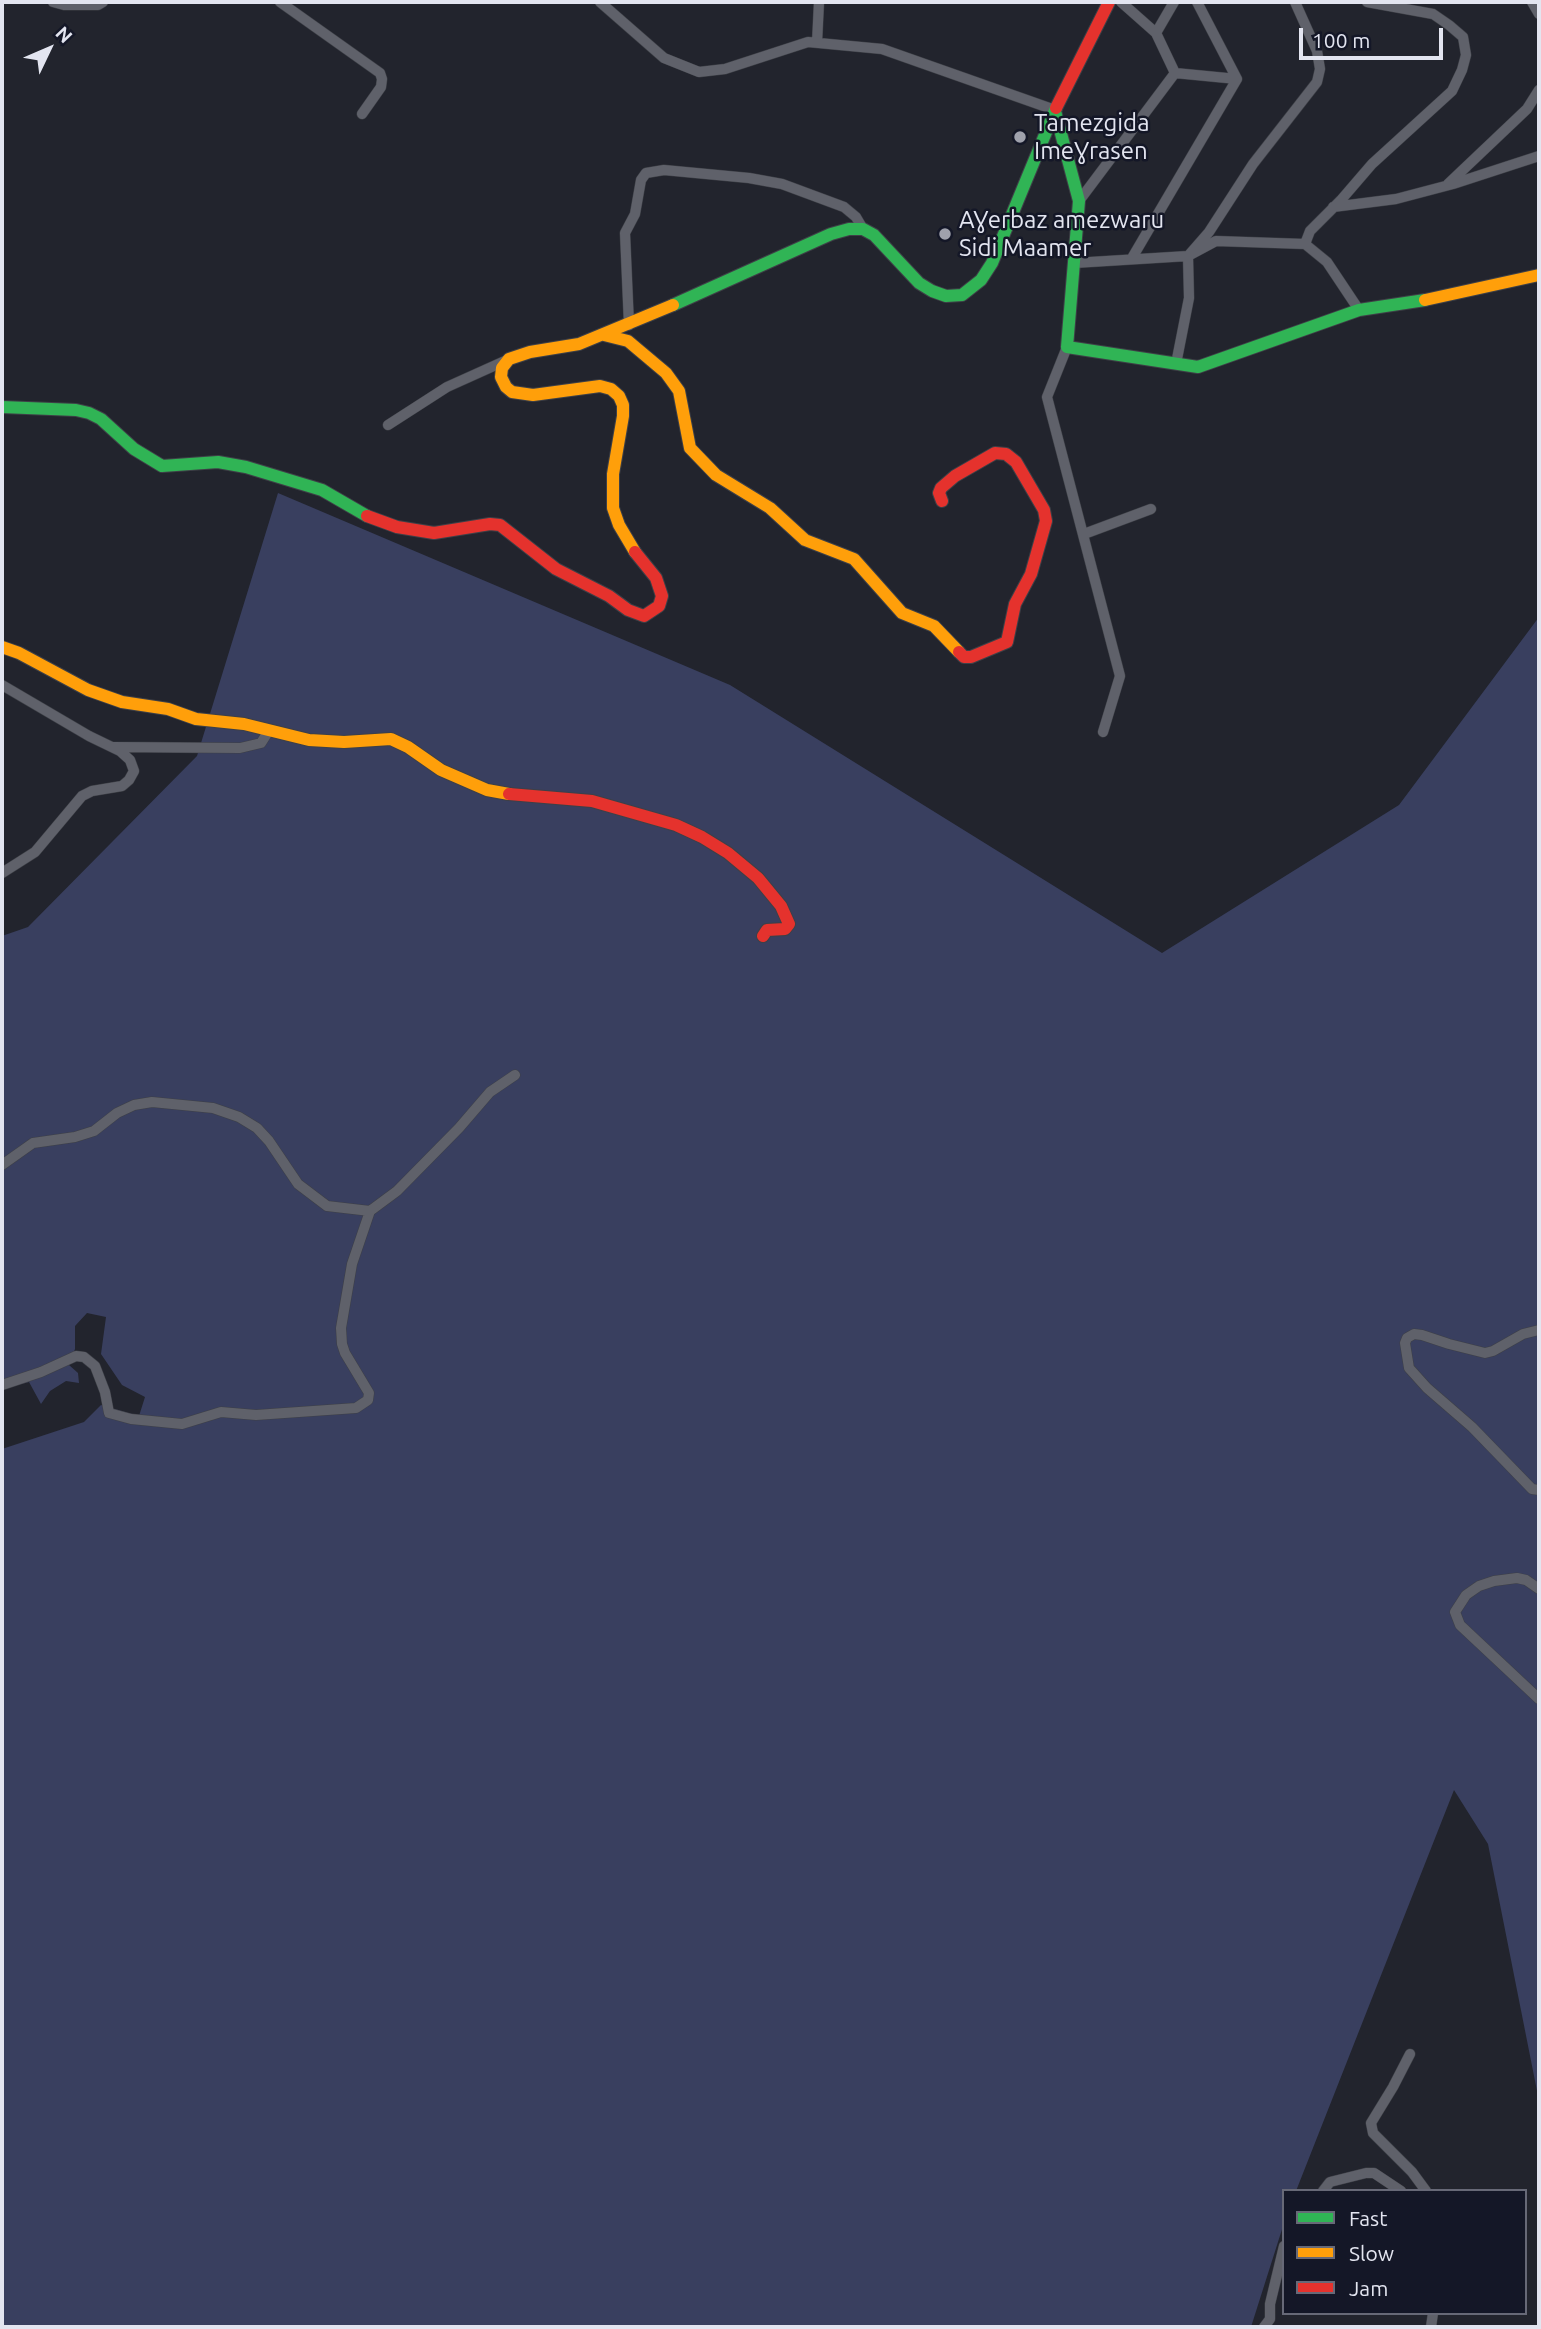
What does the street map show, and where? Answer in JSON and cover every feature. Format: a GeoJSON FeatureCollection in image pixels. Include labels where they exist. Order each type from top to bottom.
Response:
{"type":"FeatureCollection","features":[{"type":"Feature","properties":{"kind":"street"},"geometry":{"type":"LineString","coordinates":[[53,2],[64,5],[98,5],[103,2]]}},
{"type":"Feature","properties":{"kind":"street"},"geometry":{"type":"LineString","coordinates":[[280,2],[380,73],[383,79],[381,87],[362,114]]}},
{"type":"Feature","properties":{"kind":"street"},"geometry":{"type":"LineString","coordinates":[[600,2],[664,58],[699,72],[725,69],[808,42],[882,49],[1055,110]]}},
{"type":"Feature","properties":{"kind":"street"},"geometry":{"type":"LineString","coordinates":[[817,43],[819,2]]}},
{"type":"Feature","properties":{"kind":"street"},"geometry":{"type":"LineString","coordinates":[[629,325],[625,233],[635,214],[641,180],[646,173],[664,170],[782,184],[844,207],[856,216],[863,229],[879,240],[919,283],[946,296],[962,295],[981,280],[992,262],[1055,110],[1109,2]]}},
{"type":"Feature","properties":{"kind":"street"},"geometry":{"type":"LineString","coordinates":[[1121,2],[1156,33],[1175,73]]}},
{"type":"Feature","properties":{"kind":"street"},"geometry":{"type":"LineString","coordinates":[[1156,33],[1174,2]]}},
{"type":"Feature","properties":{"kind":"street"},"geometry":{"type":"LineString","coordinates":[[1196,2],[1237,79]]}},
{"type":"Feature","properties":{"kind":"street"},"geometry":{"type":"LineString","coordinates":[[1176,364],[1189,298],[1188,256],[1209,232],[1253,164],[1317,82],[1320,63],[1317,51],[1295,2]]}},
{"type":"Feature","properties":{"kind":"street"},"geometry":{"type":"LineString","coordinates":[[1305,244],[1310,231],[1372,164],[1452,92],[1466,55],[1463,37],[1433,14],[1367,2]]}},
{"type":"Feature","properties":{"kind":"street"},"geometry":{"type":"LineString","coordinates":[[1532,2],[1539,14]]}},
{"type":"Feature","properties":{"kind":"street"},"geometry":{"type":"LineString","coordinates":[[1079,201],[1175,73]]}},
{"type":"Feature","properties":{"kind":"street"},"geometry":{"type":"LineString","coordinates":[[1175,73],[1237,79]]}},
{"type":"Feature","properties":{"kind":"street"},"geometry":{"type":"LineString","coordinates":[[1132,258],[1237,79]]}},
{"type":"Feature","properties":{"kind":"street"},"geometry":{"type":"LineString","coordinates":[[1445,186],[1527,109],[1539,90]]}},
{"type":"Feature","properties":{"kind":"street"},"geometry":{"type":"LineString","coordinates":[[1055,110],[1079,201],[1067,347],[1046,397],[1120,676],[1103,732]]}},
{"type":"Feature","properties":{"kind":"street"},"geometry":{"type":"LineString","coordinates":[[1333,207],[1396,199],[1539,156]]}},
{"type":"Feature","properties":{"kind":"street"},"geometry":{"type":"LineString","coordinates":[[388,425],[447,387],[509,359],[530,352],[579,344],[629,325],[831,233],[863,229]]}},
{"type":"Feature","properties":{"kind":"street"},"geometry":{"type":"LineString","coordinates":[[1074,263],[1188,256],[1216,241],[1305,244],[1327,262],[1359,310]]}},
{"type":"Feature","properties":{"kind":"street"},"geometry":{"type":"LineString","coordinates":[[1067,347],[1198,367],[1359,310],[1444,297],[1539,275]]}},
{"type":"Feature","properties":{"kind":"street"},"geometry":{"type":"LineString","coordinates":[[604,334],[628,341],[666,373],[679,391],[690,448],[716,475],[770,508],[805,540],[854,558],[902,613],[934,626],[964,657],[971,657],[1007,642],[1015,604],[1031,573],[1046,521],[1044,510],[1016,462],[1006,454],[995,453],[955,476],[942,488],[939,493],[942,502]]}},
{"type":"Feature","properties":{"kind":"street"},"geometry":{"type":"LineString","coordinates":[[2,407],[89,413],[101,419],[134,449],[162,466],[218,462],[246,467],[322,490],[363,514],[397,527],[434,533],[490,524],[500,525],[556,569],[609,596],[628,610],[644,615],[653,612],[659,606],[661,589],[619,525],[612,508],[613,474],[623,416],[623,405],[619,396],[600,386],[520,395],[506,387],[501,377],[502,368],[509,359]]}},
{"type":"Feature","properties":{"kind":"street"},"geometry":{"type":"LineString","coordinates":[[1084,534],[1151,509]]}},
{"type":"Feature","properties":{"kind":"street"},"geometry":{"type":"LineString","coordinates":[[2,647],[19,653],[88,690],[122,702],[168,709],[196,719],[244,724],[268,732],[326,741],[391,739],[408,747],[441,771],[487,789],[509,794],[592,801],[640,813],[689,831],[715,844],[749,870],[781,906],[789,922],[788,927],[783,930],[767,930],[764,936]]}},
{"type":"Feature","properties":{"kind":"street"},"geometry":{"type":"LineString","coordinates":[[2,685],[89,737],[113,747],[126,756],[134,771],[129,780],[117,788],[92,791],[82,796],[35,852],[2,873]]}},
{"type":"Feature","properties":{"kind":"street"},"geometry":{"type":"LineString","coordinates":[[113,747],[240,748],[261,743],[268,732]]}},
{"type":"Feature","properties":{"kind":"street"},"geometry":{"type":"LineString","coordinates":[[2,1385],[41,1372],[76,1356],[84,1357],[95,1366],[105,1392],[109,1413],[131,1419],[182,1424],[221,1412],[256,1415],[356,1408],[367,1402],[370,1396],[345,1353],[341,1328],[352,1264],[370,1211],[397,1191],[490,1092],[515,1075]]}},
{"type":"Feature","properties":{"kind":"street"},"geometry":{"type":"LineString","coordinates":[[3,1160],[33,1143],[75,1137],[94,1131],[117,1113],[134,1105],[152,1102],[213,1108],[239,1117],[257,1128],[298,1184],[327,1206],[370,1211]]}},
{"type":"Feature","properties":{"kind":"street"},"geometry":{"type":"LineString","coordinates":[[1539,1330],[1523,1334],[1485,1353],[1449,1345],[1422,1335],[1414,1334],[1407,1338],[1405,1343],[1409,1368],[1427,1388],[1472,1427],[1532,1489],[1539,1490]]}},
{"type":"Feature","properties":{"kind":"street"},"geometry":{"type":"LineString","coordinates":[[1539,1589],[1526,1580],[1517,1578],[1494,1581],[1479,1586],[1466,1595],[1455,1612],[1460,1625],[1539,1699]]}},
{"type":"Feature","properties":{"kind":"street"},"geometry":{"type":"LineString","coordinates":[[1410,2054],[1370,2123],[1373,2133],[1412,2172],[1425,2189]]}},
{"type":"Feature","properties":{"kind":"street"},"geometry":{"type":"LineString","coordinates":[[1325,2189],[1330,2182],[1366,2173],[1374,2173],[1398,2189]]}},
{"type":"Feature","properties":{"kind":"street"},"geometry":{"type":"LineString","coordinates":[[1264,2327],[1270,2319],[1269,2304],[1282,2254]]}},
{"type":"Feature","properties":{"kind":"shaded area"},"geometry":{"type":"Polygon","coordinates":[[[278,493],[730,685],[1162,953],[1399,805],[1539,617],[1539,2101],[1488,1844],[1454,1790],[1297,2189],[1282,2189],[1282,2229],[1251,2327],[2,2327],[2,1449],[84,1422],[101,1405],[139,1416],[145,1397],[122,1385],[101,1354],[106,1317],[87,1313],[75,1326],[75,1349],[69,1365],[78,1373],[79,1383],[66,1381],[50,1391],[41,1404],[29,1382],[2,1389],[2,936],[28,927],[197,756],[278,493]]]}},
{"type":"Feature","properties":{"kind":"traffic: fast"},"geometry":{"type":"LineString","coordinates":[[673,305],[831,234],[849,229],[863,229],[874,235],[919,283],[932,291],[946,296],[962,295],[981,280],[992,263],[1056,108]]}},
{"type":"Feature","properties":{"kind":"traffic: fast"},"geometry":{"type":"LineString","coordinates":[[1055,111],[1079,201],[1067,347],[1198,367],[1359,310],[1425,300]]}},
{"type":"Feature","properties":{"kind":"traffic: fast"},"geometry":{"type":"LineString","coordinates":[[2,407],[89,413],[101,419],[134,449],[162,466],[218,462],[246,467],[322,490],[367,516]]}},
{"type":"Feature","properties":{"kind":"traffic: slow"},"geometry":{"type":"LineString","coordinates":[[1425,300],[1539,275]]}},
{"type":"Feature","properties":{"kind":"traffic: slow"},"geometry":{"type":"LineString","coordinates":[[635,552],[619,525],[613,508],[613,474],[623,416],[623,405],[619,396],[611,389],[600,386],[533,395],[512,392],[501,377],[502,368],[509,359],[530,352],[579,344],[673,305]]}},
{"type":"Feature","properties":{"kind":"traffic: slow"},"geometry":{"type":"LineString","coordinates":[[604,335],[628,341],[666,373],[679,391],[690,448],[716,475],[770,508],[805,540],[854,559],[902,613],[934,626],[959,652]]}},
{"type":"Feature","properties":{"kind":"traffic: slow"},"geometry":{"type":"LineString","coordinates":[[2,647],[19,653],[88,690],[122,702],[168,709],[196,719],[244,724],[309,740],[344,742],[391,739],[408,747],[441,770],[487,790],[509,794]]}},
{"type":"Feature","properties":{"kind":"traffic: jam"},"geometry":{"type":"LineString","coordinates":[[1056,108],[1109,2]]}},
{"type":"Feature","properties":{"kind":"traffic: jam"},"geometry":{"type":"LineString","coordinates":[[942,501],[939,493],[941,488],[955,476],[995,453],[1006,454],[1016,462],[1044,510],[1046,521],[1031,574],[1015,604],[1007,642],[971,657],[964,657],[959,652]]}},
{"type":"Feature","properties":{"kind":"traffic: jam"},"geometry":{"type":"LineString","coordinates":[[367,516],[397,527],[434,533],[490,524],[500,525],[556,569],[609,596],[628,610],[644,616],[659,606],[662,596],[656,578],[635,552]]}},
{"type":"Feature","properties":{"kind":"traffic: jam"},"geometry":{"type":"LineString","coordinates":[[509,794],[592,801],[676,825],[702,837],[728,853],[758,878],[781,906],[789,924],[785,929],[767,930],[763,936]]}},
{"type":"Feature","properties":{"kind":"place","name":"Tamezgida Imeɣrasen"},"geometry":{"type":"Point","coordinates":[1020,137]}},
{"type":"Feature","properties":{"kind":"place","name":"Aɣerbaz amezwaru Sidi Maamer"},"geometry":{"type":"Point","coordinates":[945,234]}}]}
